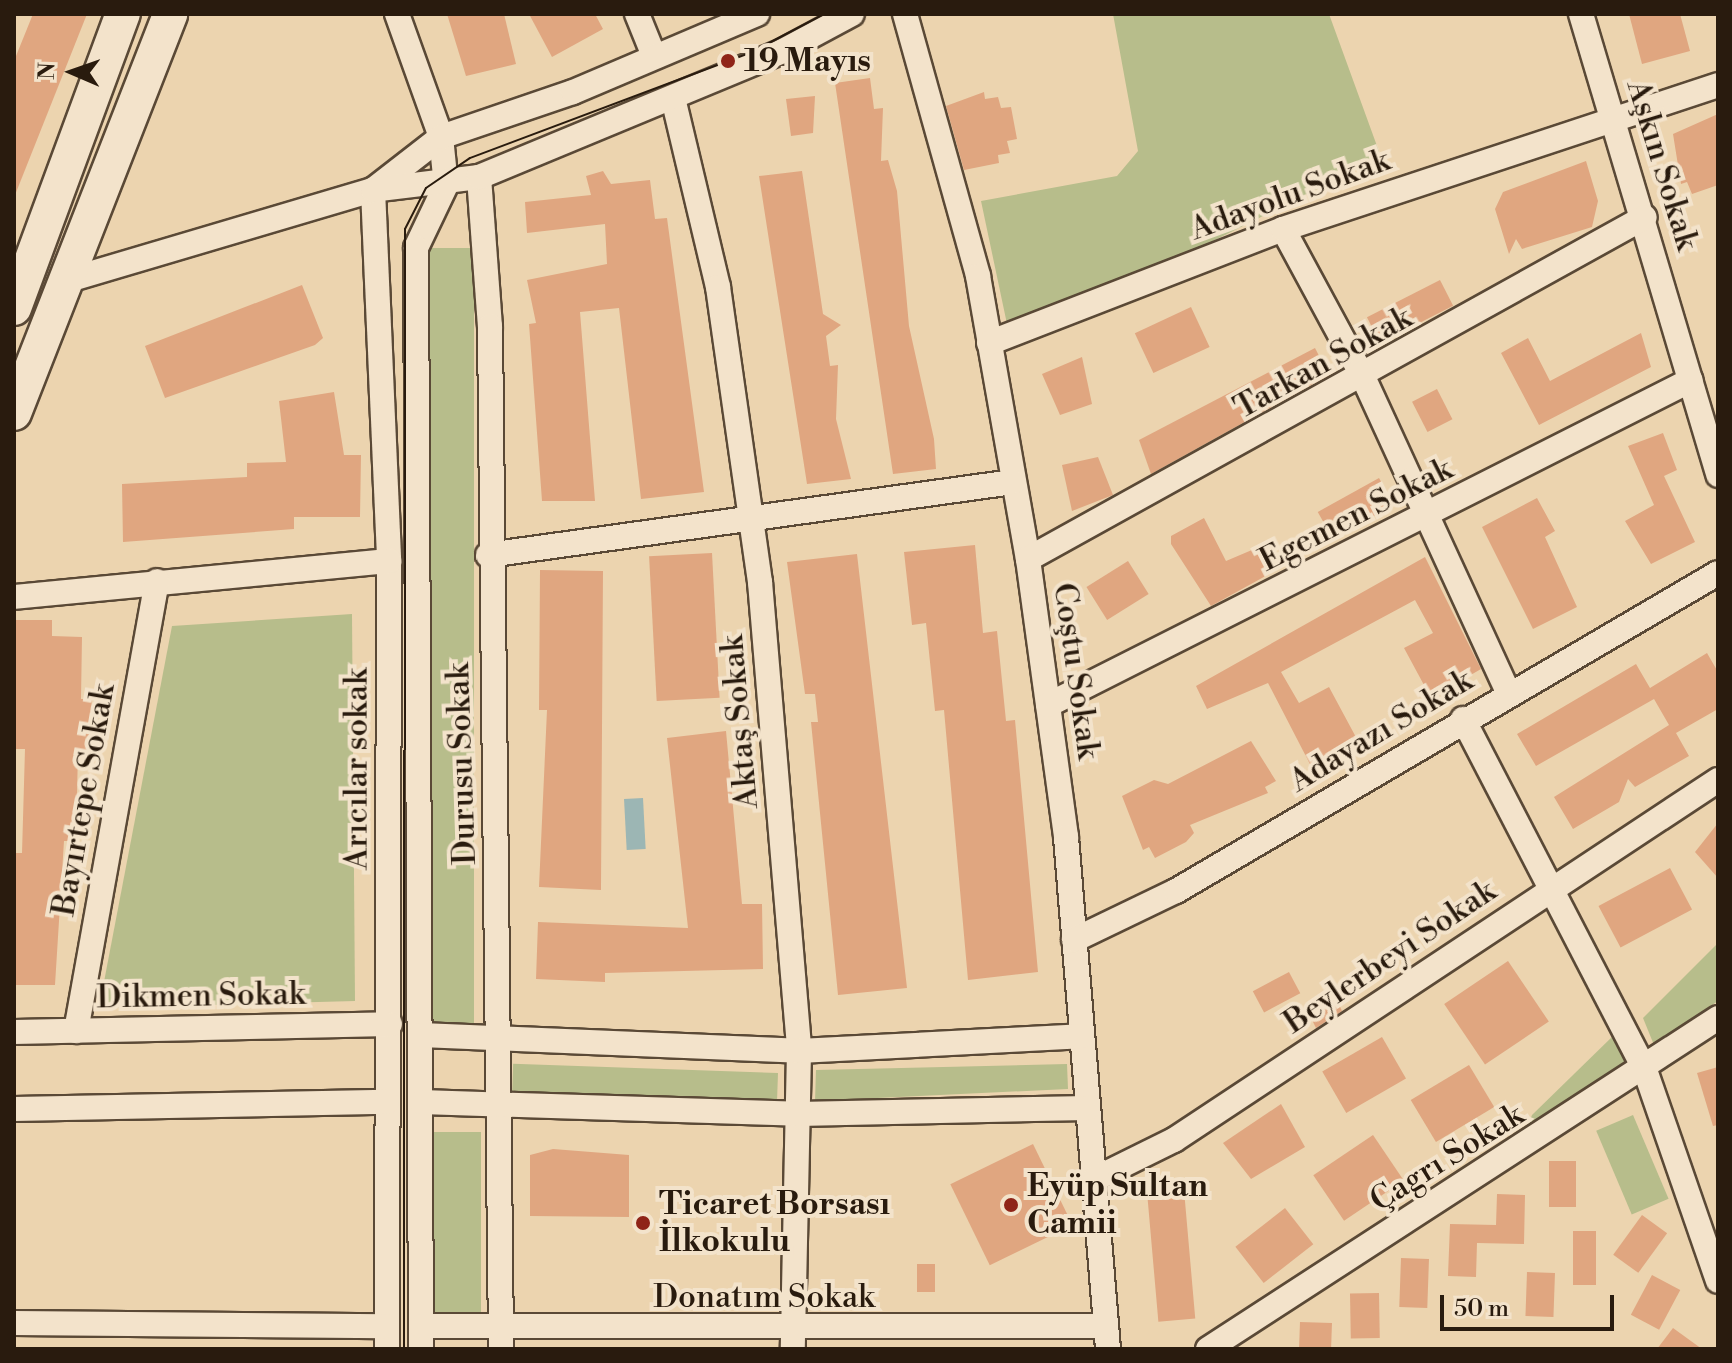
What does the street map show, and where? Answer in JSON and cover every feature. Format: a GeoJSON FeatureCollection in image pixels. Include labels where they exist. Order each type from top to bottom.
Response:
{"type":"FeatureCollection","features":[{"type":"Feature","properties":{"kind":"main road"},"geometry":{"type":"LineString","coordinates":[[16,300],[123,14]]}},
{"type":"Feature","properties":{"kind":"main road"},"geometry":{"type":"LineString","coordinates":[[14,413],[170,14]]}},
{"type":"Feature","properties":{"kind":"street"},"geometry":{"type":"LineString","coordinates":[[397,14],[441,137],[446,185],[416,248],[421,1337]]}},
{"type":"Feature","properties":{"kind":"street"},"geometry":{"type":"LineString","coordinates":[[637,14],[654,56]]}},
{"type":"Feature","properties":{"kind":"street"},"geometry":{"type":"LineString","coordinates":[[373,190],[441,137],[757,14]]}},
{"type":"Feature","properties":{"kind":"street"},"geometry":{"type":"LineString","coordinates":[[65,281],[373,190],[446,185],[479,177],[673,98],[852,14]]}},
{"type":"Feature","properties":{"kind":"street","name":"Coştu Sokak"},"geometry":{"type":"LineString","coordinates":[[905,14],[989,343],[1028,559],[1074,940],[1107,1338]]}},
{"type":"Feature","properties":{"kind":"street","name":"Aşkın Sokak"},"geometry":{"type":"LineString","coordinates":[[1581,14],[1619,123],[1718,475]]}},
{"type":"Feature","properties":{"kind":"street","name":"Adayolu Sokak"},"geometry":{"type":"LineString","coordinates":[[989,343],[1283,229],[1619,123],[1718,85]]}},
{"type":"Feature","properties":{"kind":"street","name":"Aktaş Sokak"},"geometry":{"type":"LineString","coordinates":[[673,98],[718,287],[751,514],[799,1051],[793,1340]]}},
{"type":"Feature","properties":{"kind":"street","name":"Durusu Sokak"},"geometry":{"type":"LineString","coordinates":[[479,177],[490,326],[488,555],[501,1110],[501,1337]]}},
{"type":"Feature","properties":{"kind":"street","name":"Arıcılar sokak"},"geometry":{"type":"LineString","coordinates":[[373,190],[389,561],[390,1024],[386,1337]]}},
{"type":"Feature","properties":{"kind":"street","name":"Tarkan Sokak"},"geometry":{"type":"LineString","coordinates":[[1028,559],[1364,379],[1645,217]]}},
{"type":"Feature","properties":{"kind":"street"},"geometry":{"type":"LineString","coordinates":[[1283,229],[1364,379],[1508,692]]}},
{"type":"Feature","properties":{"kind":"street","name":"Egemen Sokak"},"geometry":{"type":"LineString","coordinates":[[1048,705],[1691,380]]}},
{"type":"Feature","properties":{"kind":"street"},"geometry":{"type":"LineString","coordinates":[[488,555],[751,514],[1013,482]]}},
{"type":"Feature","properties":{"kind":"street"},"geometry":{"type":"LineString","coordinates":[[14,597],[389,561]]}},
{"type":"Feature","properties":{"kind":"street","name":"Adayazı Sokak"},"geometry":{"type":"LineString","coordinates":[[1074,940],[1176,891],[1508,692],[1718,573]]}},
{"type":"Feature","properties":{"kind":"street","name":"Bayırtepe Sokak"},"geometry":{"type":"LineString","coordinates":[[76,1031],[157,581]]}},
{"type":"Feature","properties":{"kind":"street"},"geometry":{"type":"LineString","coordinates":[[1463,719],[1548,892],[1645,1070],[1718,1281]]}},
{"type":"Feature","properties":{"kind":"street","name":"Beylerbeyi Sokak"},"geometry":{"type":"LineString","coordinates":[[1093,1180],[1174,1140],[1718,780]]}},
{"type":"Feature","properties":{"kind":"street","name":"Çagrı Sokak"},"geometry":{"type":"LineString","coordinates":[[1208,1349],[1645,1070],[1718,1018]]}},
{"type":"Feature","properties":{"kind":"street","name":"Dikmen Sokak"},"geometry":{"type":"LineString","coordinates":[[14,1032],[390,1024]]}},
{"type":"Feature","properties":{"kind":"street"},"geometry":{"type":"LineString","coordinates":[[421,1035],[498,1041],[799,1051],[1081,1036]]}},
{"type":"Feature","properties":{"kind":"street"},"geometry":{"type":"LineString","coordinates":[[14,1109],[387,1102]]}},
{"type":"Feature","properties":{"kind":"street"},"geometry":{"type":"LineString","coordinates":[[421,1102],[501,1110],[798,1114],[1088,1108]]}},
{"type":"Feature","properties":{"kind":"street"},"geometry":{"type":"LineString","coordinates":[[14,1323],[386,1337]]}},
{"type":"Feature","properties":{"kind":"street","name":"Donatım Sokak"},"geometry":{"type":"LineString","coordinates":[[421,1337],[793,1340],[1107,1338]]}},
{"type":"Feature","properties":{"kind":"green space"},"geometry":{"type":"Polygon","coordinates":[[[1113,14],[1329,14],[1381,157],[1201,247],[1007,324],[981,201],[1117,176],[1138,151],[1113,14]]]}},
{"type":"Feature","properties":{"kind":"green space"},"geometry":{"type":"Polygon","coordinates":[[[430,248],[474,248],[474,1029],[430,1029],[430,248]]]}},
{"type":"Feature","properties":{"kind":"green space"},"geometry":{"type":"Polygon","coordinates":[[[352,614],[355,1001],[99,1008],[172,626],[352,614]]]}},
{"type":"Feature","properties":{"kind":"green space"},"geometry":{"type":"Polygon","coordinates":[[[1718,943],[1718,1001],[1654,1045],[1643,1018],[1718,943]]]}},
{"type":"Feature","properties":{"kind":"green space"},"geometry":{"type":"Polygon","coordinates":[[[1614,1035],[1630,1058],[1622,1070],[1525,1134],[1532,1115],[1614,1035]]]}},
{"type":"Feature","properties":{"kind":"green space"},"geometry":{"type":"Polygon","coordinates":[[[513,1064],[778,1073],[777,1102],[512,1093],[513,1064]]]}},
{"type":"Feature","properties":{"kind":"green space"},"geometry":{"type":"Polygon","coordinates":[[[1067,1064],[1068,1089],[815,1101],[816,1070],[1067,1064]]]}},
{"type":"Feature","properties":{"kind":"green space"},"geometry":{"type":"Polygon","coordinates":[[[1633,1115],[1669,1199],[1632,1214],[1596,1131],[1633,1115]]]}},
{"type":"Feature","properties":{"kind":"green space"},"geometry":{"type":"Polygon","coordinates":[[[425,1132],[481,1132],[481,1321],[425,1321],[425,1132]]]}},
{"type":"Feature","properties":{"kind":"water"},"geometry":{"type":"Polygon","coordinates":[[[643,798],[646,849],[627,850],[624,799],[643,798]]]}},
{"type":"Feature","properties":{"kind":"building"},"geometry":{"type":"Polygon","coordinates":[[[33,14],[87,14],[15,195],[14,61],[33,14]]]}},
{"type":"Feature","properties":{"kind":"building"},"geometry":{"type":"Polygon","coordinates":[[[447,14],[504,14],[516,64],[466,76],[447,14]]]}},
{"type":"Feature","properties":{"kind":"building"},"geometry":{"type":"Polygon","coordinates":[[[529,14],[595,14],[603,29],[552,57],[529,14]]]}},
{"type":"Feature","properties":{"kind":"building"},"geometry":{"type":"Polygon","coordinates":[[[1629,14],[1680,14],[1690,51],[1642,64],[1629,14]]]}},
{"type":"Feature","properties":{"kind":"building"},"geometry":{"type":"Polygon","coordinates":[[[870,78],[874,109],[883,108],[881,161],[888,160],[897,191],[909,326],[934,439],[936,469],[893,474],[835,83],[870,78]]]}},
{"type":"Feature","properties":{"kind":"building"},"geometry":{"type":"Polygon","coordinates":[[[984,92],[985,99],[998,97],[1001,108],[1011,107],[1017,139],[1007,141],[1010,153],[998,155],[999,163],[964,170],[946,106],[984,92]]]}},
{"type":"Feature","properties":{"kind":"building"},"geometry":{"type":"Polygon","coordinates":[[[815,96],[813,133],[791,136],[786,99],[815,96]]]}},
{"type":"Feature","properties":{"kind":"building"},"geometry":{"type":"Polygon","coordinates":[[[1718,114],[1718,185],[1692,194],[1687,182],[1681,184],[1673,134],[1718,114]]]}},
{"type":"Feature","properties":{"kind":"building"},"geometry":{"type":"Polygon","coordinates":[[[1586,161],[1598,201],[1592,227],[1522,249],[1516,239],[1509,254],[1495,209],[1503,192],[1586,161]]]}},
{"type":"Feature","properties":{"kind":"building"},"geometry":{"type":"Polygon","coordinates":[[[603,171],[611,184],[650,180],[655,219],[667,218],[704,492],[641,499],[619,308],[580,312],[595,501],[542,501],[529,324],[536,323],[527,280],[607,264],[605,224],[527,233],[525,202],[591,195],[586,176],[603,171]]]}},
{"type":"Feature","properties":{"kind":"building"},"geometry":{"type":"Polygon","coordinates":[[[802,171],[823,314],[841,325],[826,336],[830,366],[838,365],[836,419],[851,479],[807,484],[759,176],[802,171]]]}},
{"type":"Feature","properties":{"kind":"building"},"geometry":{"type":"Polygon","coordinates":[[[1440,280],[1453,306],[1380,343],[1367,317],[1440,280]]]}},
{"type":"Feature","properties":{"kind":"building"},"geometry":{"type":"Polygon","coordinates":[[[302,285],[323,338],[315,345],[165,398],[145,346],[302,285]]]}},
{"type":"Feature","properties":{"kind":"building"},"geometry":{"type":"Polygon","coordinates":[[[1191,307],[1210,347],[1153,373],[1135,333],[1191,307]]]}},
{"type":"Feature","properties":{"kind":"building"},"geometry":{"type":"Polygon","coordinates":[[[1641,333],[1651,367],[1539,425],[1501,353],[1528,338],[1550,381],[1641,333]]]}},
{"type":"Feature","properties":{"kind":"building"},"geometry":{"type":"Polygon","coordinates":[[[1315,348],[1329,375],[1151,474],[1139,440],[1315,348]]]}},
{"type":"Feature","properties":{"kind":"building"},"geometry":{"type":"Polygon","coordinates":[[[1082,357],[1092,404],[1060,415],[1042,374],[1082,357]]]}},
{"type":"Feature","properties":{"kind":"building"},"geometry":{"type":"Polygon","coordinates":[[[1437,389],[1452,419],[1427,432],[1412,402],[1437,389]]]}},
{"type":"Feature","properties":{"kind":"building"},"geometry":{"type":"Polygon","coordinates":[[[334,392],[344,455],[361,455],[360,517],[294,517],[294,529],[123,542],[122,484],[247,477],[247,463],[286,462],[279,401],[334,392]]]}},
{"type":"Feature","properties":{"kind":"building"},"geometry":{"type":"Polygon","coordinates":[[[1663,433],[1677,470],[1664,476],[1695,542],[1651,564],[1625,521],[1654,505],[1628,446],[1663,433]]]}},
{"type":"Feature","properties":{"kind":"building"},"geometry":{"type":"Polygon","coordinates":[[[1098,457],[1113,495],[1072,511],[1062,465],[1098,457]]]}},
{"type":"Feature","properties":{"kind":"building"},"geometry":{"type":"Polygon","coordinates":[[[1379,478],[1394,505],[1333,539],[1318,512],[1379,478]]]}},
{"type":"Feature","properties":{"kind":"building"},"geometry":{"type":"Polygon","coordinates":[[[1537,498],[1555,531],[1545,537],[1577,607],[1533,629],[1482,527],[1537,498]]]}},
{"type":"Feature","properties":{"kind":"building"},"geometry":{"type":"Polygon","coordinates":[[[1204,518],[1226,561],[1266,544],[1280,568],[1211,606],[1171,544],[1171,536],[1204,518]]]}},
{"type":"Feature","properties":{"kind":"building"},"geometry":{"type":"Polygon","coordinates":[[[975,545],[983,633],[997,631],[1006,721],[1015,720],[1038,972],[968,980],[944,710],[935,711],[926,623],[912,625],[904,552],[975,545]]]}},
{"type":"Feature","properties":{"kind":"building"},"geometry":{"type":"Polygon","coordinates":[[[712,553],[720,698],[657,701],[649,556],[712,553]]]}},
{"type":"Feature","properties":{"kind":"building"},"geometry":{"type":"Polygon","coordinates":[[[857,554],[907,988],[838,995],[811,722],[818,722],[815,694],[805,694],[787,562],[857,554]]]}},
{"type":"Feature","properties":{"kind":"building"},"geometry":{"type":"Polygon","coordinates":[[[1425,557],[1481,669],[1431,698],[1404,648],[1433,633],[1415,600],[1281,672],[1299,703],[1329,687],[1358,741],[1312,768],[1268,683],[1207,709],[1196,686],[1425,557]]]}},
{"type":"Feature","properties":{"kind":"building"},"geometry":{"type":"Polygon","coordinates":[[[1128,561],[1149,594],[1107,620],[1086,587],[1128,561]]]}},
{"type":"Feature","properties":{"kind":"building"},"geometry":{"type":"Polygon","coordinates":[[[540,570],[603,571],[601,890],[539,887],[547,710],[539,710],[540,570]]]}},
{"type":"Feature","properties":{"kind":"building"},"geometry":{"type":"Polygon","coordinates":[[[14,620],[52,620],[52,636],[82,637],[81,699],[92,699],[90,750],[78,750],[76,841],[64,841],[55,985],[14,985],[14,853],[22,853],[25,749],[14,749],[14,620]]]}},
{"type":"Feature","properties":{"kind":"building"},"geometry":{"type":"Polygon","coordinates":[[[1707,653],[1718,672],[1718,709],[1676,733],[1689,756],[1635,787],[1628,779],[1619,802],[1573,829],[1554,797],[1669,725],[1654,699],[1536,766],[1517,734],[1636,664],[1650,688],[1707,653]]]}},
{"type":"Feature","properties":{"kind":"building"},"geometry":{"type":"Polygon","coordinates":[[[726,731],[742,904],[762,904],[763,969],[605,973],[605,982],[536,979],[538,922],[688,928],[667,738],[726,731]]]}},
{"type":"Feature","properties":{"kind":"building"},"geometry":{"type":"Polygon","coordinates":[[[1251,741],[1276,781],[1265,787],[1268,793],[1190,825],[1194,833],[1186,842],[1155,858],[1149,847],[1143,850],[1122,796],[1154,780],[1168,784],[1251,741]]]}},
{"type":"Feature","properties":{"kind":"building"},"geometry":{"type":"Polygon","coordinates":[[[1718,823],[1718,878],[1695,852],[1718,823]]]}},
{"type":"Feature","properties":{"kind":"building"},"geometry":{"type":"Polygon","coordinates":[[[1670,868],[1692,909],[1621,948],[1598,906],[1670,868]]]}},
{"type":"Feature","properties":{"kind":"building"},"geometry":{"type":"Polygon","coordinates":[[[1508,961],[1549,1022],[1485,1065],[1444,1004],[1508,961]]]}},
{"type":"Feature","properties":{"kind":"building"},"geometry":{"type":"Polygon","coordinates":[[[1289,972],[1300,993],[1264,1012],[1253,991],[1289,972]]]}},
{"type":"Feature","properties":{"kind":"building"},"geometry":{"type":"Polygon","coordinates":[[[1332,990],[1342,1011],[1316,1028],[1305,1006],[1332,990]]]}},
{"type":"Feature","properties":{"kind":"building"},"geometry":{"type":"Polygon","coordinates":[[[1382,1037],[1406,1079],[1346,1113],[1322,1072],[1382,1037]]]}},
{"type":"Feature","properties":{"kind":"building"},"geometry":{"type":"Polygon","coordinates":[[[1469,1065],[1494,1107],[1436,1142],[1411,1100],[1469,1065]]]}},
{"type":"Feature","properties":{"kind":"building"},"geometry":{"type":"Polygon","coordinates":[[[1718,1067],[1718,1125],[1713,1126],[1697,1073],[1718,1067]]]}},
{"type":"Feature","properties":{"kind":"building"},"geometry":{"type":"Polygon","coordinates":[[[1281,1104],[1305,1147],[1251,1179],[1223,1143],[1281,1104]]]}},
{"type":"Feature","properties":{"kind":"building"},"geometry":{"type":"Polygon","coordinates":[[[1373,1135],[1404,1181],[1344,1221],[1313,1175],[1373,1135]]]}},
{"type":"Feature","properties":{"kind":"building","name":"Eyüp Sultan Camii"},"geometry":{"type":"Polygon","coordinates":[[[1033,1144],[1072,1225],[990,1265],[950,1184],[1033,1144]]]}},
{"type":"Feature","properties":{"kind":"building"},"geometry":{"type":"Polygon","coordinates":[[[553,1149],[629,1155],[629,1217],[530,1216],[530,1155],[553,1149]]]}},
{"type":"Feature","properties":{"kind":"building"},"geometry":{"type":"Polygon","coordinates":[[[1549,1161],[1576,1161],[1576,1207],[1549,1207],[1549,1161]]]}},
{"type":"Feature","properties":{"kind":"building"},"geometry":{"type":"Polygon","coordinates":[[[1184,1190],[1195,1319],[1158,1322],[1147,1193],[1184,1190]]]}},
{"type":"Feature","properties":{"kind":"building"},"geometry":{"type":"Polygon","coordinates":[[[1497,1194],[1525,1195],[1524,1244],[1477,1243],[1476,1277],[1448,1276],[1450,1224],[1496,1225],[1497,1194]]]}},
{"type":"Feature","properties":{"kind":"building"},"geometry":{"type":"Polygon","coordinates":[[[1285,1208],[1313,1244],[1264,1283],[1235,1247],[1285,1208]]]}},
{"type":"Feature","properties":{"kind":"building"},"geometry":{"type":"Polygon","coordinates":[[[1642,1215],[1667,1233],[1638,1273],[1613,1255],[1642,1215]]]}},
{"type":"Feature","properties":{"kind":"building"},"geometry":{"type":"Polygon","coordinates":[[[1573,1231],[1596,1231],[1596,1285],[1573,1285],[1573,1231]]]}},
{"type":"Feature","properties":{"kind":"building"},"geometry":{"type":"Polygon","coordinates":[[[1401,1258],[1429,1259],[1427,1308],[1399,1307],[1401,1258]]]}},
{"type":"Feature","properties":{"kind":"building"},"geometry":{"type":"Polygon","coordinates":[[[917,1264],[935,1264],[935,1292],[917,1292],[917,1264]]]}},
{"type":"Feature","properties":{"kind":"building"},"geometry":{"type":"Polygon","coordinates":[[[1527,1272],[1555,1273],[1553,1317],[1525,1316],[1527,1272]]]}},
{"type":"Feature","properties":{"kind":"building"},"geometry":{"type":"Polygon","coordinates":[[[1652,1275],[1680,1290],[1659,1330],[1631,1315],[1652,1275]]]}},
{"type":"Feature","properties":{"kind":"building"},"geometry":{"type":"Polygon","coordinates":[[[1379,1293],[1380,1338],[1351,1338],[1350,1294],[1379,1293]]]}},
{"type":"Feature","properties":{"kind":"building"},"geometry":{"type":"Polygon","coordinates":[[[1300,1322],[1332,1323],[1331,1349],[1299,1349],[1300,1322]]]}},
{"type":"Feature","properties":{"kind":"building"},"geometry":{"type":"Polygon","coordinates":[[[1673,1328],[1702,1349],[1657,1349],[1673,1328]]]}},
{"type":"Feature","properties":{"kind":"tram line"},"geometry":{"type":"LineString","coordinates":[[404,1349],[405,229],[426,188],[470,158],[750,53],[824,14]]}},
{"type":"Feature","properties":{"kind":"place","name":"19 Mayıs"},"geometry":{"type":"Point","coordinates":[728,61]}},
{"type":"Feature","properties":{"kind":"place","name":"Eyüp Sultan Camii"},"geometry":{"type":"Point","coordinates":[1011,1205]}},
{"type":"Feature","properties":{"kind":"place","name":"Ticaret Borsası İlkokulu"},"geometry":{"type":"Point","coordinates":[643,1223]}}]}
